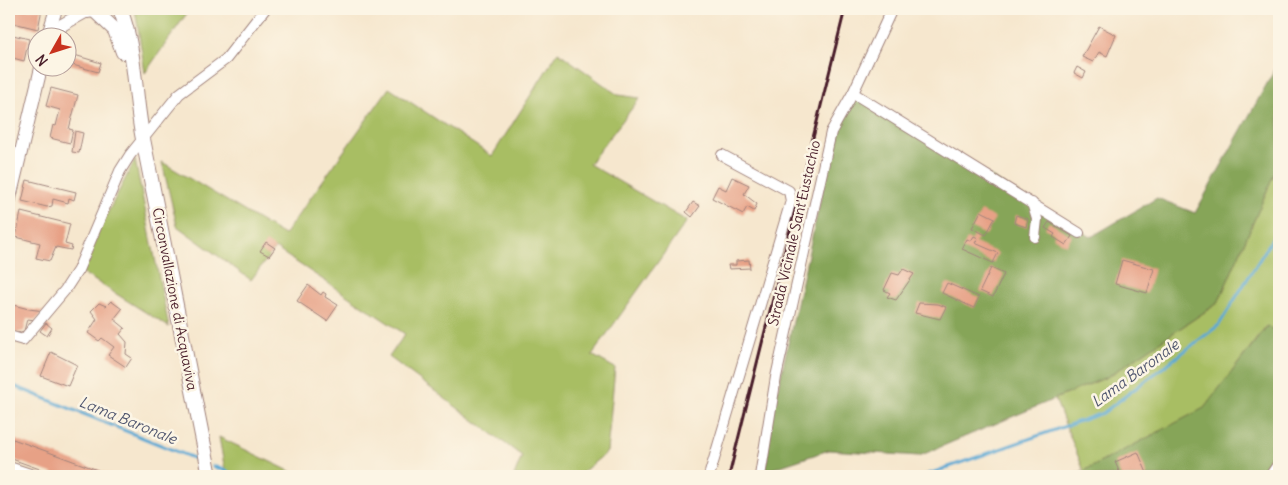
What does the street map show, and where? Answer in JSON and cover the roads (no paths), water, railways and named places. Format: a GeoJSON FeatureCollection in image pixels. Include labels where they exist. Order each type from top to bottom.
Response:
{"type":"FeatureCollection","features":[{"type":"Feature","properties":{"kind":"main road"},"geometry":{"type":"LineString","coordinates":[[120,9],[133,61],[140,121]]}},
{"type":"Feature","properties":{"kind":"main road"},"geometry":{"type":"LineString","coordinates":[[90,10],[110,24],[120,39],[134,104],[140,121]]}},
{"type":"Feature","properties":{"kind":"main road","name":"Circonvallazione di Acquaviva"},"geometry":{"type":"LineString","coordinates":[[140,121],[209,474]]}},
{"type":"Feature","properties":{"kind":"street"},"geometry":{"type":"LineString","coordinates":[[50,28],[56,9]]}},
{"type":"Feature","properties":{"kind":"street"},"geometry":{"type":"LineString","coordinates":[[9,336],[23,340],[65,290],[78,270],[120,171],[143,139],[179,94],[226,60],[265,9]]}},
{"type":"Feature","properties":{"kind":"street","name":"Strada Vicinale Sant'Eustachio"},"geometry":{"type":"LineString","coordinates":[[760,476],[778,367],[831,132],[853,93],[892,9]]}},
{"type":"Feature","properties":{"kind":"street"},"geometry":{"type":"LineString","coordinates":[[60,28],[62,25],[90,10]]}},
{"type":"Feature","properties":{"kind":"street"},"geometry":{"type":"LineString","coordinates":[[9,202],[39,78]]}},
{"type":"Feature","properties":{"kind":"street"},"geometry":{"type":"LineString","coordinates":[[853,93],[1079,233]]}},
{"type":"Feature","properties":{"kind":"street"},"geometry":{"type":"LineString","coordinates":[[709,476],[791,201],[789,191],[722,155]]}},
{"type":"Feature","properties":{"kind":"street"},"geometry":{"type":"LineString","coordinates":[[1032,203],[1037,219],[1035,237]]}},
{"type":"Feature","properties":{"kind":"street"},"geometry":{"type":"LineString","coordinates":[[1270,476],[1279,463]]}},
{"type":"Feature","properties":{"kind":"street"},"geometry":{"type":"LineString","coordinates":[[9,466],[36,476]]}},
{"type":"Feature","properties":{"kind":"waterway","name":"Lama Baronale"},"geometry":{"type":"LineString","coordinates":[[923,476],[1103,413],[1219,325],[1279,228]]}},
{"type":"Feature","properties":{"kind":"waterway","name":"Lama Baronale"},"geometry":{"type":"LineString","coordinates":[[9,384],[203,462]]}},
{"type":"Feature","properties":{"kind":"waterway","name":"Lama Baronale"},"geometry":{"type":"LineString","coordinates":[[213,466],[238,476]]}},
{"type":"Feature","properties":{"kind":"railway"},"geometry":{"type":"LineString","coordinates":[[729,476],[845,9]]}}]}
